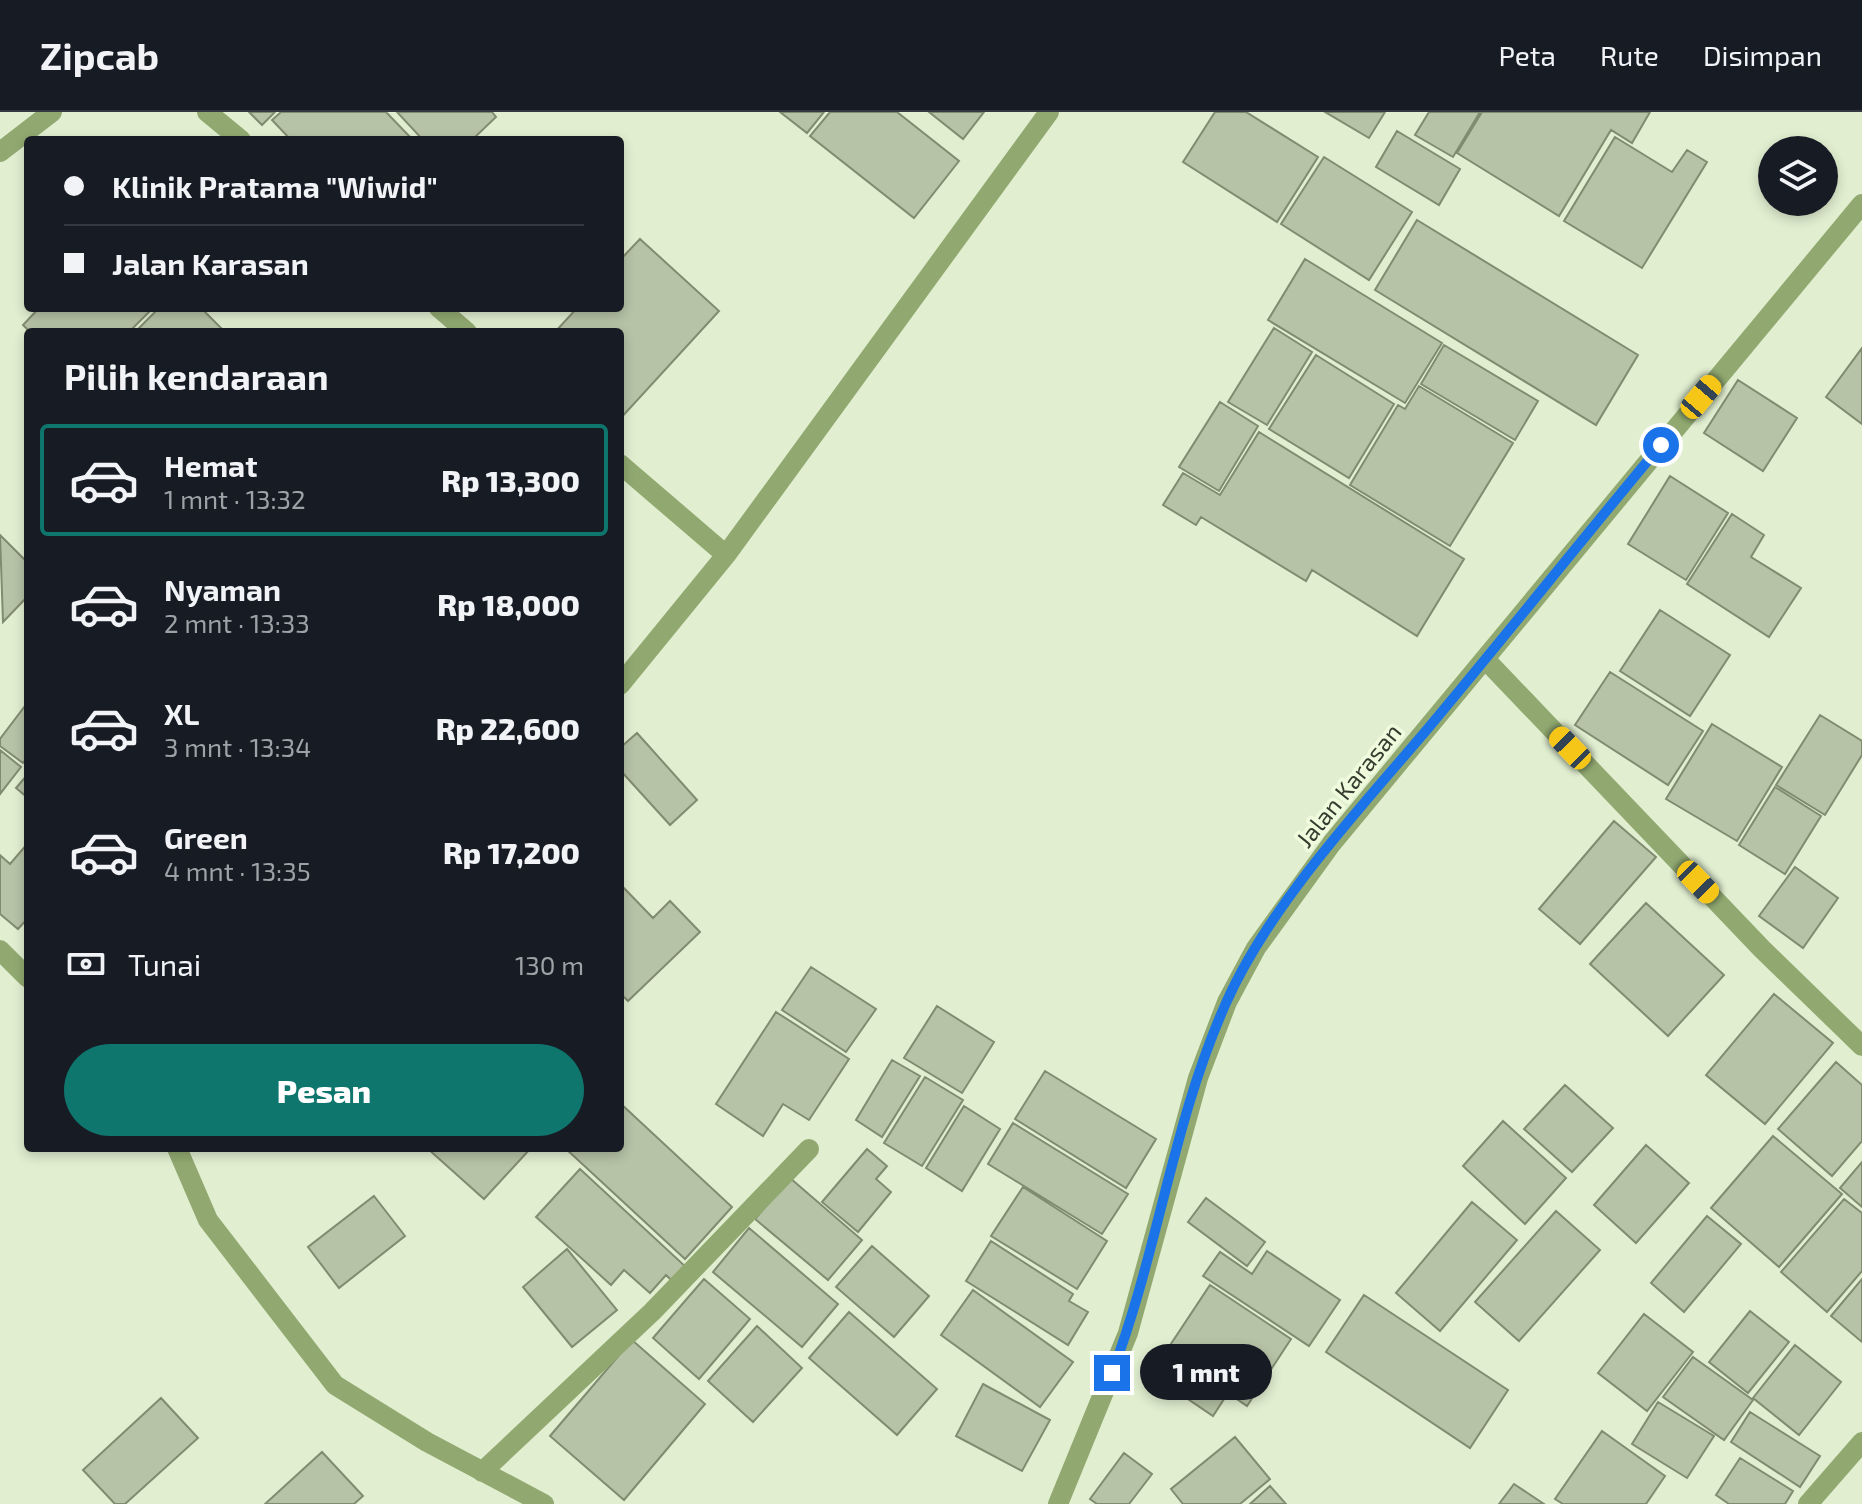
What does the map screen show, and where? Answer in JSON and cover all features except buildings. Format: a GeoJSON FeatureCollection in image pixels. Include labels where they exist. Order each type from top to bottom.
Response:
{"type":"FeatureCollection","features":[{"type":"Feature","properties":{"kind":"street"},"geometry":{"type":"LineString","coordinates":[[0,152],[52,112]]}},
{"type":"Feature","properties":{"kind":"street"},"geometry":{"type":"LineString","coordinates":[[207,112],[236,136]]}},
{"type":"Feature","properties":{"kind":"street"},"geometry":{"type":"LineString","coordinates":[[624,680],[726,555],[1049,112]]}},
{"type":"Feature","properties":{"kind":"street","name":"Jalan Karasan"},"geometry":{"type":"LineString","coordinates":[[1058,1504],[1128,1333],[1198,1078],[1227,1002],[1256,948],[1332,843],[1862,204]]}},
{"type":"Feature","properties":{"kind":"street"},"geometry":{"type":"LineString","coordinates":[[444,312],[462,328]]}},
{"type":"Feature","properties":{"kind":"street"},"geometry":{"type":"LineString","coordinates":[[624,467],[726,555]]}},
{"type":"Feature","properties":{"kind":"street"},"geometry":{"type":"LineString","coordinates":[[1485,659],[1762,949],[1862,1046]]}},
{"type":"Feature","properties":{"kind":"street"},"geometry":{"type":"LineString","coordinates":[[0,950],[24,974]]}},
{"type":"Feature","properties":{"kind":"street"},"geometry":{"type":"LineString","coordinates":[[482,1472],[652,1312],[809,1149]]}},
{"type":"Feature","properties":{"kind":"street"},"geometry":{"type":"LineString","coordinates":[[179,1152],[208,1220],[335,1385],[482,1472],[544,1504]]}},
{"type":"Feature","properties":{"kind":"street"},"geometry":{"type":"LineString","coordinates":[[1808,1504],[1862,1442]]}},
{"type":"Feature","properties":{"kind":"route"},"geometry":{"type":"LineString","coordinates":[[1112,1373],[1147,1270],[1198,1078],[1227,1002],[1256,948],[1332,843],[1661,445]]}}]}
